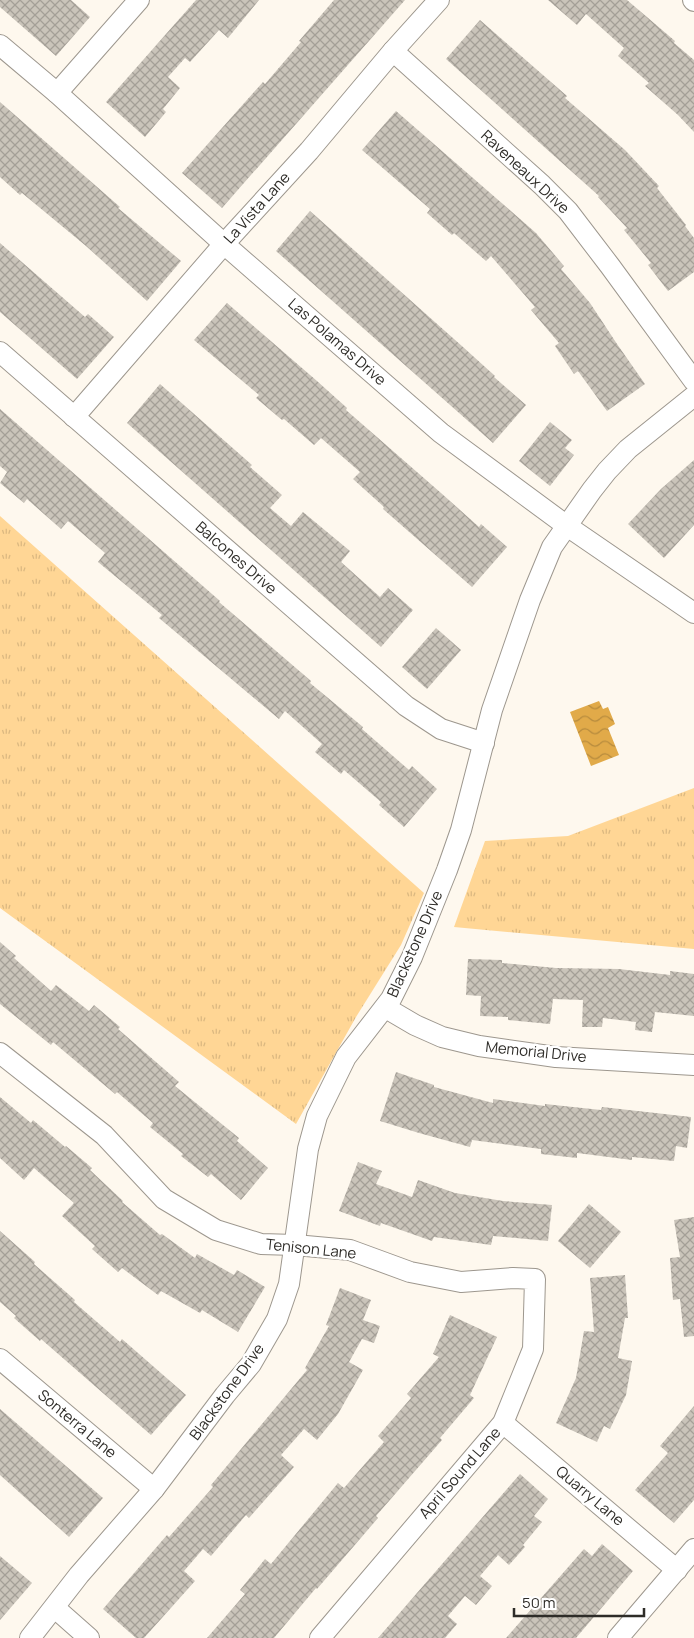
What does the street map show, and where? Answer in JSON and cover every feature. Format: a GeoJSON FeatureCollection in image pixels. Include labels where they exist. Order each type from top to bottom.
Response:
{"type":"FeatureCollection","features":[{"type":"Feature","properties":{"kind":"street"},"geometry":{"type":"LineString","coordinates":[[57,93],[139,0]]}},
{"type":"Feature","properties":{"kind":"street","name":"La Vista Lane"},"geometry":{"type":"LineString","coordinates":[[74,417],[224,244],[309,151],[393,51],[439,0]]}},
{"type":"Feature","properties":{"kind":"street","name":"Las Polamas Drive"},"geometry":{"type":"LineString","coordinates":[[0,45],[57,93],[224,244],[441,433],[567,526],[694,613]]}},
{"type":"Feature","properties":{"kind":"street","name":"Raveneaux Drive"},"geometry":{"type":"LineString","coordinates":[[393,51],[542,185],[568,211],[694,381]]}},
{"type":"Feature","properties":{"kind":"street","name":"Balcones Drive"},"geometry":{"type":"LineString","coordinates":[[0,352],[406,706],[441,729],[484,744]]}},
{"type":"Feature","properties":{"kind":"street","name":"Blackstone Drive"},"geometry":{"type":"LineString","coordinates":[[30,1638],[79,1575],[154,1489],[250,1364],[277,1319],[289,1284],[308,1149],[318,1116],[346,1057],[386,1008],[412,956],[448,870],[461,830],[492,710],[530,600],[552,547],[592,490],[621,456],[694,396]]}},
{"type":"Feature","properties":{"kind":"street","name":"Memorial Drive"},"geometry":{"type":"LineString","coordinates":[[386,1008],[442,1037],[479,1046],[556,1057],[694,1065]]}},
{"type":"Feature","properties":{"kind":"street","name":"Tenison Lane"},"geometry":{"type":"LineString","coordinates":[[0,1053],[104,1135],[164,1199],[216,1230],[261,1244],[350,1250],[410,1272],[461,1282],[513,1278],[535,1279]]}},
{"type":"Feature","properties":{"kind":"street","name":"April Sound Lane"},"geometry":{"type":"LineString","coordinates":[[320,1638],[503,1423],[533,1349],[535,1279]]}},
{"type":"Feature","properties":{"kind":"street","name":"Sonterra Lane"},"geometry":{"type":"LineString","coordinates":[[0,1359],[154,1489]]}},
{"type":"Feature","properties":{"kind":"street","name":"Quarry Lane"},"geometry":{"type":"LineString","coordinates":[[503,1423],[677,1570]]}},
{"type":"Feature","properties":{"kind":"street"},"geometry":{"type":"LineString","coordinates":[[618,1638],[694,1550]]}},
{"type":"Feature","properties":{"kind":"street"},"geometry":{"type":"LineString","coordinates":[[55,1608],[89,1638]]}},
{"type":"Feature","properties":{"kind":"green space"},"geometry":{"type":"Polygon","coordinates":[[[0,516],[424,893],[401,945],[356,1017],[296,1124],[0,908],[0,516]]]}},
{"type":"Feature","properties":{"kind":"green space"},"geometry":{"type":"Polygon","coordinates":[[[694,788],[694,949],[454,927],[485,841],[568,836],[694,788]]]}},
{"type":"Feature","properties":{"kind":"water"},"geometry":{"type":"Polygon","coordinates":[[[599,701],[603,709],[608,707],[615,724],[608,728],[619,755],[591,766],[570,712],[599,701]]]}},
{"type":"Feature","properties":{"kind":"building"},"geometry":{"type":"Polygon","coordinates":[[[0,0],[71,0],[90,17],[56,56],[0,7],[0,0]]]}},
{"type":"Feature","properties":{"kind":"building"},"geometry":{"type":"Polygon","coordinates":[[[196,0],[259,0],[228,38],[219,30],[190,62],[185,58],[168,77],[180,88],[163,109],[166,112],[145,137],[106,102],[196,0]]]}},
{"type":"Feature","properties":{"kind":"building"},"geometry":{"type":"Polygon","coordinates":[[[334,0],[405,0],[222,208],[182,173],[263,82],[265,84],[334,0]]]}},
{"type":"Feature","properties":{"kind":"building"},"geometry":{"type":"Polygon","coordinates":[[[548,0],[627,0],[675,41],[674,43],[694,60],[694,132],[645,86],[649,83],[618,56],[624,48],[586,14],[577,25],[548,0]]]}},
{"type":"Feature","properties":{"kind":"building"},"geometry":{"type":"Polygon","coordinates":[[[480,20],[567,96],[565,98],[625,150],[659,186],[657,188],[694,238],[694,272],[668,291],[648,265],[651,263],[624,230],[627,228],[599,196],[446,59],[480,20]]]}},
{"type":"Feature","properties":{"kind":"building"},"geometry":{"type":"Polygon","coordinates":[[[0,102],[120,207],[118,208],[181,261],[147,301],[86,246],[22,193],[20,195],[0,177],[0,102]]]}},
{"type":"Feature","properties":{"kind":"building"},"geometry":{"type":"Polygon","coordinates":[[[396,111],[536,233],[564,266],[561,269],[590,303],[645,384],[607,411],[578,371],[574,374],[555,346],[559,343],[531,310],[535,307],[491,256],[486,261],[454,233],[452,235],[427,213],[430,209],[362,150],[396,111]]]}},
{"type":"Feature","properties":{"kind":"building"},"geometry":{"type":"Polygon","coordinates":[[[310,211],[526,405],[493,443],[276,251],[310,211]]]}},
{"type":"Feature","properties":{"kind":"building"},"geometry":{"type":"Polygon","coordinates":[[[0,243],[85,317],[88,314],[114,337],[77,379],[0,312],[0,243]]]}},
{"type":"Feature","properties":{"kind":"building"},"geometry":{"type":"Polygon","coordinates":[[[227,303],[479,527],[481,524],[507,547],[472,587],[383,509],[384,507],[353,479],[360,472],[321,438],[314,445],[284,419],[282,420],[256,398],[259,395],[194,340],[227,303]]]}},
{"type":"Feature","properties":{"kind":"building"},"geometry":{"type":"Polygon","coordinates":[[[160,384],[252,465],[250,467],[282,495],[270,508],[291,526],[303,512],[350,551],[341,562],[380,597],[388,588],[413,610],[381,647],[127,423],[160,384]]]}},
{"type":"Feature","properties":{"kind":"building"},"geometry":{"type":"Polygon","coordinates":[[[0,409],[311,681],[310,683],[363,727],[362,729],[409,770],[412,766],[437,789],[404,827],[379,805],[381,802],[344,770],[341,774],[315,752],[322,744],[285,711],[279,719],[159,618],[162,615],[98,562],[105,553],[68,521],[61,529],[27,499],[24,503],[0,483],[7,472],[0,466],[0,409]]]}},
{"type":"Feature","properties":{"kind":"building"},"geometry":{"type":"Polygon","coordinates":[[[550,422],[572,440],[565,448],[574,455],[550,486],[519,461],[550,422]]]}},
{"type":"Feature","properties":{"kind":"building"},"geometry":{"type":"Polygon","coordinates":[[[694,460],[694,525],[664,558],[628,524],[661,489],[694,460]]]}},
{"type":"Feature","properties":{"kind":"building"},"geometry":{"type":"Polygon","coordinates":[[[436,628],[461,650],[427,689],[402,667],[436,628]]]}},
{"type":"Feature","properties":{"kind":"building"},"geometry":{"type":"Polygon","coordinates":[[[0,942],[16,956],[14,958],[51,991],[56,985],[89,1011],[94,1005],[120,1027],[118,1029],[179,1082],[175,1086],[239,1138],[237,1141],[268,1168],[241,1200],[211,1174],[208,1177],[181,1156],[183,1154],[150,1127],[153,1123],[117,1092],[115,1094],[53,1042],[51,1045],[0,1004],[0,942]]]}},
{"type":"Feature","properties":{"kind":"building"},"geometry":{"type":"Polygon","coordinates":[[[468,959],[502,960],[502,963],[556,968],[619,969],[670,975],[670,971],[694,974],[694,1016],[655,1012],[652,1032],[635,1030],[636,1022],[603,1018],[602,1027],[582,1027],[583,1000],[553,999],[550,1024],[508,1020],[508,1017],[480,1016],[481,996],[466,995],[468,959]]]}},
{"type":"Feature","properties":{"kind":"building"},"geometry":{"type":"Polygon","coordinates":[[[396,1072],[434,1085],[434,1087],[493,1103],[493,1099],[545,1106],[545,1104],[601,1110],[602,1107],[691,1117],[687,1148],[676,1146],[674,1161],[632,1157],[632,1160],[577,1153],[577,1158],[541,1154],[541,1149],[472,1140],[470,1147],[380,1121],[396,1072]]]}},
{"type":"Feature","properties":{"kind":"building"},"geometry":{"type":"Polygon","coordinates":[[[0,1097],[31,1123],[33,1120],[92,1168],[90,1170],[122,1202],[160,1235],[162,1234],[195,1258],[197,1254],[234,1275],[237,1270],[265,1287],[238,1332],[202,1310],[200,1313],[161,1291],[158,1295],[122,1268],[118,1272],[92,1249],[95,1246],[62,1216],[74,1203],[34,1168],[24,1180],[0,1158],[0,1097]]]}},
{"type":"Feature","properties":{"kind":"building"},"geometry":{"type":"Polygon","coordinates":[[[358,1162],[382,1171],[376,1184],[412,1197],[418,1180],[455,1193],[503,1201],[552,1205],[548,1241],[493,1236],[491,1245],[434,1237],[432,1241],[381,1223],[380,1226],[339,1211],[358,1162]]]}},
{"type":"Feature","properties":{"kind":"building"},"geometry":{"type":"Polygon","coordinates":[[[589,1204],[621,1232],[590,1268],[558,1241],[589,1204]]]}},
{"type":"Feature","properties":{"kind":"building"},"geometry":{"type":"Polygon","coordinates":[[[694,1217],[694,1336],[684,1337],[680,1299],[673,1300],[670,1258],[680,1257],[674,1220],[694,1217]]]}},
{"type":"Feature","properties":{"kind":"building"},"geometry":{"type":"Polygon","coordinates":[[[0,1231],[75,1300],[74,1302],[120,1342],[122,1339],[186,1395],[151,1435],[41,1339],[40,1341],[14,1318],[16,1316],[0,1302],[0,1231]]]}},
{"type":"Feature","properties":{"kind":"building"},"geometry":{"type":"Polygon","coordinates":[[[625,1275],[628,1318],[625,1318],[618,1358],[632,1361],[626,1395],[610,1429],[604,1426],[597,1442],[556,1423],[576,1378],[584,1331],[594,1332],[590,1278],[625,1275]]]}},
{"type":"Feature","properties":{"kind":"building"},"geometry":{"type":"Polygon","coordinates":[[[340,1288],[371,1300],[363,1320],[380,1326],[374,1343],[362,1339],[349,1362],[363,1370],[338,1414],[317,1440],[304,1429],[281,1455],[294,1467],[249,1518],[246,1515],[211,1556],[203,1549],[184,1571],[195,1581],[144,1638],[136,1638],[103,1609],[167,1535],[169,1537],[213,1487],[211,1485],[307,1370],[305,1368],[329,1326],[326,1325],[340,1288]]]}},
{"type":"Feature","properties":{"kind":"building"},"geometry":{"type":"Polygon","coordinates":[[[450,1315],[497,1337],[470,1395],[474,1398],[440,1438],[442,1440],[376,1516],[378,1518],[274,1638],[207,1638],[245,1594],[240,1590],[265,1559],[271,1564],[338,1483],[344,1488],[384,1442],[378,1436],[411,1398],[407,1394],[439,1357],[433,1354],[450,1315]]]}},
{"type":"Feature","properties":{"kind":"building"},"geometry":{"type":"Polygon","coordinates":[[[694,1406],[694,1500],[674,1523],[635,1490],[668,1453],[660,1446],[694,1406]]]}},
{"type":"Feature","properties":{"kind":"building"},"geometry":{"type":"Polygon","coordinates":[[[0,1409],[103,1498],[69,1537],[0,1475],[0,1409]]]}},
{"type":"Feature","properties":{"kind":"building"},"geometry":{"type":"Polygon","coordinates":[[[520,1474],[548,1499],[534,1516],[542,1522],[523,1545],[525,1547],[509,1565],[498,1555],[480,1576],[492,1586],[476,1605],[465,1596],[448,1616],[457,1624],[445,1638],[378,1638],[520,1474]]]}},
{"type":"Feature","properties":{"kind":"building"},"geometry":{"type":"Polygon","coordinates":[[[602,1544],[633,1571],[576,1638],[506,1638],[584,1549],[592,1556],[602,1544]]]}},
{"type":"Feature","properties":{"kind":"building"},"geometry":{"type":"Polygon","coordinates":[[[0,1556],[32,1583],[0,1620],[0,1556]]]}}]}
